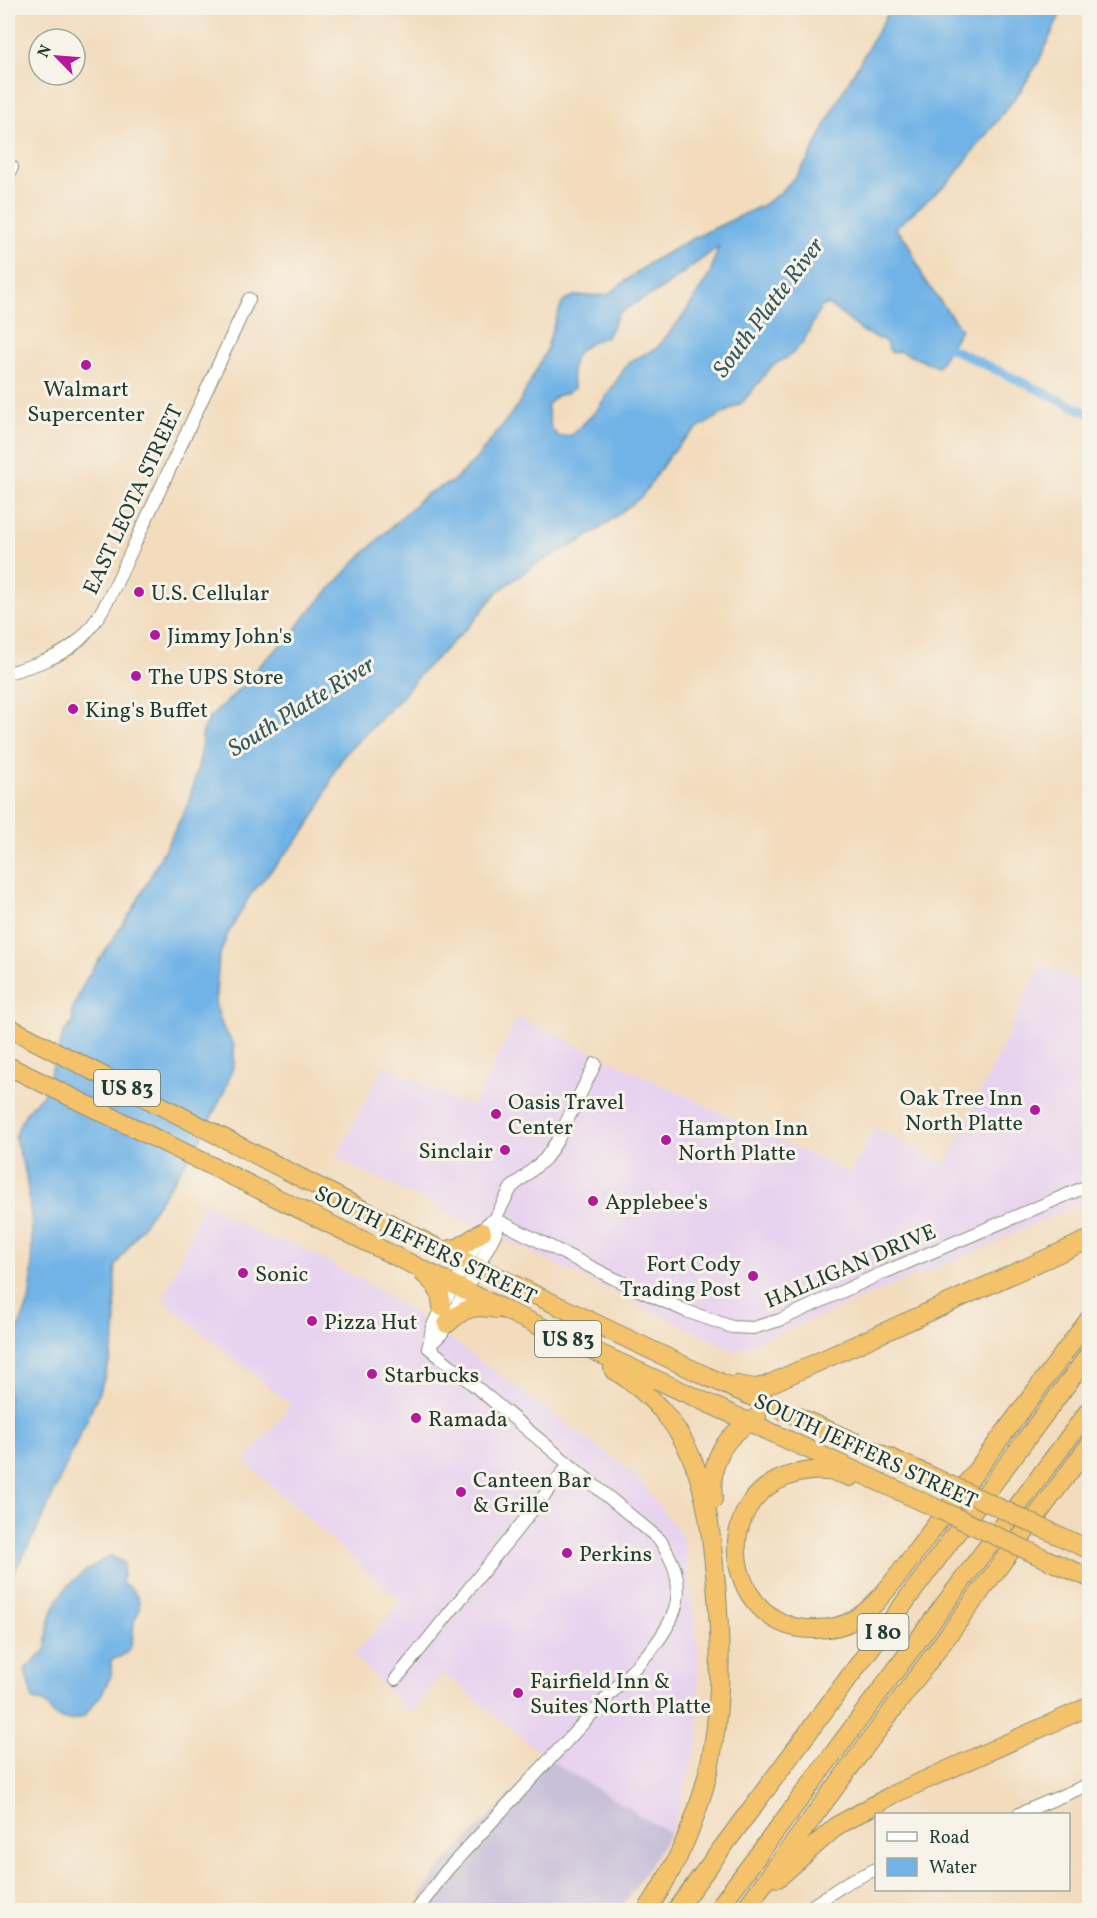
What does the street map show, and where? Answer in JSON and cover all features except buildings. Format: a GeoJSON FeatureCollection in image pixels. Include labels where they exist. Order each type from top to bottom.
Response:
{"type":"FeatureCollection","features":[{"type":"Feature","properties":{"kind":"highway","name":"SOUTH JEFFERS STREET"},"geometry":{"type":"LineString","coordinates":[[8,1027],[472,1265],[706,1376],[1089,1548]]}},
{"type":"Feature","properties":{"kind":"highway","name":"SOUTH JEFFERS STREET"},"geometry":{"type":"LineString","coordinates":[[13,1068],[507,1311],[1089,1578]]}},
{"type":"Feature","properties":{"kind":"highway"},"geometry":{"type":"LineString","coordinates":[[443,1251],[460,1247],[482,1232]]}},
{"type":"Feature","properties":{"kind":"highway"},"geometry":{"type":"LineString","coordinates":[[706,1376],[749,1387],[765,1386],[1089,1239]]}},
{"type":"Feature","properties":{"kind":"highway"},"geometry":{"type":"LineString","coordinates":[[411,1263],[436,1284],[445,1315],[467,1308],[487,1307],[507,1311]]}},
{"type":"Feature","properties":{"kind":"highway"},"geometry":{"type":"LineString","coordinates":[[923,1502],[844,1474],[807,1471],[777,1480],[760,1493],[746,1512],[740,1525],[736,1556],[741,1580],[755,1602],[787,1625],[826,1629],[854,1620],[870,1608],[885,1592],[1089,1318]]}},
{"type":"Feature","properties":{"kind":"highway"},"geometry":{"type":"LineString","coordinates":[[575,1342],[649,1396],[678,1432],[696,1467],[707,1506],[718,1609],[721,1663],[711,1765],[685,1842],[673,1869],[647,1911]]}},
{"type":"Feature","properties":{"kind":"highway","name":"I 80"},"geometry":{"type":"LineString","coordinates":[[676,1911],[1089,1353]]}},
{"type":"Feature","properties":{"kind":"highway","name":"I 80"},"geometry":{"type":"LineString","coordinates":[[717,1911],[1089,1409]]}},
{"type":"Feature","properties":{"kind":"highway"},"geometry":{"type":"LineString","coordinates":[[718,1609],[718,1560],[712,1494],[716,1458],[725,1444],[749,1422],[757,1417],[768,1415],[834,1441],[861,1446]]}},
{"type":"Feature","properties":{"kind":"highway"},"geometry":{"type":"LineString","coordinates":[[746,1911],[1089,1444]]}},
{"type":"Feature","properties":{"kind":"highway"},"geometry":{"type":"LineString","coordinates":[[746,1911],[780,1876],[838,1825],[894,1794],[1089,1706]]}},
{"type":"Feature","properties":{"kind":"street"},"geometry":{"type":"LineString","coordinates":[[8,165],[12,167],[8,177]]}},
{"type":"Feature","properties":{"kind":"street","name":"EAST LEOTA STREET"},"geometry":{"type":"LineString","coordinates":[[8,673],[55,657],[77,642],[94,625],[115,586],[249,299]]}},
{"type":"Feature","properties":{"kind":"street"},"geometry":{"type":"LineString","coordinates":[[472,1265],[482,1232],[487,1224],[495,1219],[511,1188],[545,1159],[557,1141],[595,1064]]}},
{"type":"Feature","properties":{"kind":"street","name":"HALLIGAN DRIVE"},"geometry":{"type":"LineString","coordinates":[[495,1219],[615,1279],[686,1311],[732,1327],[753,1328],[780,1320],[878,1275],[1089,1185]]}},
{"type":"Feature","properties":{"kind":"street"},"geometry":{"type":"LineString","coordinates":[[429,1347],[442,1333],[445,1315],[459,1286],[497,1230],[495,1219]]}},
{"type":"Feature","properties":{"kind":"street"},"geometry":{"type":"LineString","coordinates":[[429,1347],[432,1327],[445,1315],[459,1286]]}},
{"type":"Feature","properties":{"kind":"street"},"geometry":{"type":"LineString","coordinates":[[417,1911],[447,1871],[653,1648],[666,1630],[676,1609],[677,1594],[675,1570],[660,1540],[429,1347]]}},
{"type":"Feature","properties":{"kind":"street"},"geometry":{"type":"LineString","coordinates":[[396,1679],[569,1465]]}},
{"type":"Feature","properties":{"kind":"street"},"geometry":{"type":"LineString","coordinates":[[1024,1813],[1089,1784]]}},
{"type":"Feature","properties":{"kind":"street"},"geometry":{"type":"LineString","coordinates":[[813,1908],[848,1882],[875,1869]]}},
{"type":"Feature","properties":{"kind":"shaded area"},"geometry":{"type":"Polygon","coordinates":[[[1042,963],[1089,986],[1089,1198],[985,1247],[735,1351],[336,1158],[384,1065],[472,1107],[518,1017],[849,1173],[875,1128],[946,1165],[1042,963]]]}},
{"type":"Feature","properties":{"kind":"shaded area"},"geometry":{"type":"Polygon","coordinates":[[[204,1202],[264,1237],[291,1242],[358,1278],[419,1316],[636,1475],[683,1538],[698,1645],[699,1741],[670,1834],[547,1758],[443,1673],[410,1713],[353,1655],[401,1602],[245,1462],[291,1405],[163,1300],[204,1202]]]}},
{"type":"Feature","properties":{"kind":"shaded area"},"geometry":{"type":"Polygon","coordinates":[[[547,1758],[670,1834],[620,1910],[439,1910],[420,1897],[445,1862],[547,1758]]]}},
{"type":"Feature","properties":{"kind":"water","name":"South Platte River"},"geometry":{"type":"Polygon","coordinates":[[[891,8],[1063,8],[1039,61],[1021,90],[951,180],[895,228],[907,241],[925,281],[961,329],[938,367],[899,351],[891,353],[885,341],[864,332],[828,304],[821,307],[803,342],[791,355],[772,366],[743,402],[697,429],[684,440],[670,455],[642,496],[601,528],[536,564],[497,592],[474,621],[419,675],[401,698],[345,754],[305,831],[251,894],[227,936],[219,957],[215,1003],[223,1028],[234,1045],[234,1064],[225,1090],[198,1144],[116,1265],[115,1333],[103,1382],[41,1521],[8,1581],[8,1353],[29,1302],[32,1278],[32,1226],[26,1175],[15,1138],[21,1121],[31,1106],[43,1095],[64,1032],[73,1023],[72,1010],[86,979],[133,909],[188,805],[200,759],[203,729],[209,718],[294,632],[307,614],[359,558],[426,494],[452,482],[477,458],[518,405],[546,351],[563,302],[573,296],[607,295],[651,262],[692,239],[763,205],[780,193],[808,160],[839,98],[891,8]],[[718,247],[657,292],[619,313],[607,337],[582,348],[572,368],[574,388],[556,396],[547,406],[551,428],[559,437],[572,435],[597,410],[629,362],[657,348],[684,315],[710,274],[718,247]]]}},
{"type":"Feature","properties":{"kind":"water"},"geometry":{"type":"Polygon","coordinates":[[[111,1556],[124,1563],[122,1584],[132,1590],[139,1601],[132,1642],[128,1651],[111,1660],[111,1676],[101,1695],[83,1717],[69,1721],[55,1716],[44,1702],[33,1700],[25,1669],[47,1649],[51,1617],[63,1592],[84,1572],[111,1556]]]}},
{"type":"Feature","properties":{"kind":"waterway"},"geometry":{"type":"LineString","coordinates":[[950,348],[1090,414]]}},
{"type":"Feature","properties":{"kind":"place","name":"Walmart Supercenter"},"geometry":{"type":"Point","coordinates":[86,365]}},
{"type":"Feature","properties":{"kind":"place","name":"U.S. Cellular"},"geometry":{"type":"Point","coordinates":[139,592]}},
{"type":"Feature","properties":{"kind":"place","name":"Jimmy John's"},"geometry":{"type":"Point","coordinates":[155,635]}},
{"type":"Feature","properties":{"kind":"place","name":"The UPS Store"},"geometry":{"type":"Point","coordinates":[136,676]}},
{"type":"Feature","properties":{"kind":"place","name":"King's Buffet"},"geometry":{"type":"Point","coordinates":[73,709]}},
{"type":"Feature","properties":{"kind":"place","name":"Oak Tree Inn North Platte"},"geometry":{"type":"Point","coordinates":[1035,1110]}},
{"type":"Feature","properties":{"kind":"place","name":"Oasis Travel Center"},"geometry":{"type":"Point","coordinates":[496,1114]}},
{"type":"Feature","properties":{"kind":"place","name":"Hampton Inn North Platte"},"geometry":{"type":"Point","coordinates":[666,1140]}},
{"type":"Feature","properties":{"kind":"place","name":"Sinclair"},"geometry":{"type":"Point","coordinates":[505,1150]}},
{"type":"Feature","properties":{"kind":"place","name":"Applebee's"},"geometry":{"type":"Point","coordinates":[593,1201]}},
{"type":"Feature","properties":{"kind":"place","name":"Sonic"},"geometry":{"type":"Point","coordinates":[243,1273]}},
{"type":"Feature","properties":{"kind":"place","name":"Fort Cody Trading Post"},"geometry":{"type":"Point","coordinates":[753,1276]}},
{"type":"Feature","properties":{"kind":"place","name":"Pizza Hut"},"geometry":{"type":"Point","coordinates":[312,1321]}},
{"type":"Feature","properties":{"kind":"place","name":"Starbucks"},"geometry":{"type":"Point","coordinates":[372,1374]}},
{"type":"Feature","properties":{"kind":"place","name":"Ramada"},"geometry":{"type":"Point","coordinates":[416,1418]}},
{"type":"Feature","properties":{"kind":"place","name":"Canteen Bar & Grille"},"geometry":{"type":"Point","coordinates":[461,1492]}},
{"type":"Feature","properties":{"kind":"place","name":"Perkins"},"geometry":{"type":"Point","coordinates":[567,1553]}},
{"type":"Feature","properties":{"kind":"place","name":"Fairfield Inn & Suites North Platte"},"geometry":{"type":"Point","coordinates":[518,1693]}}]}
